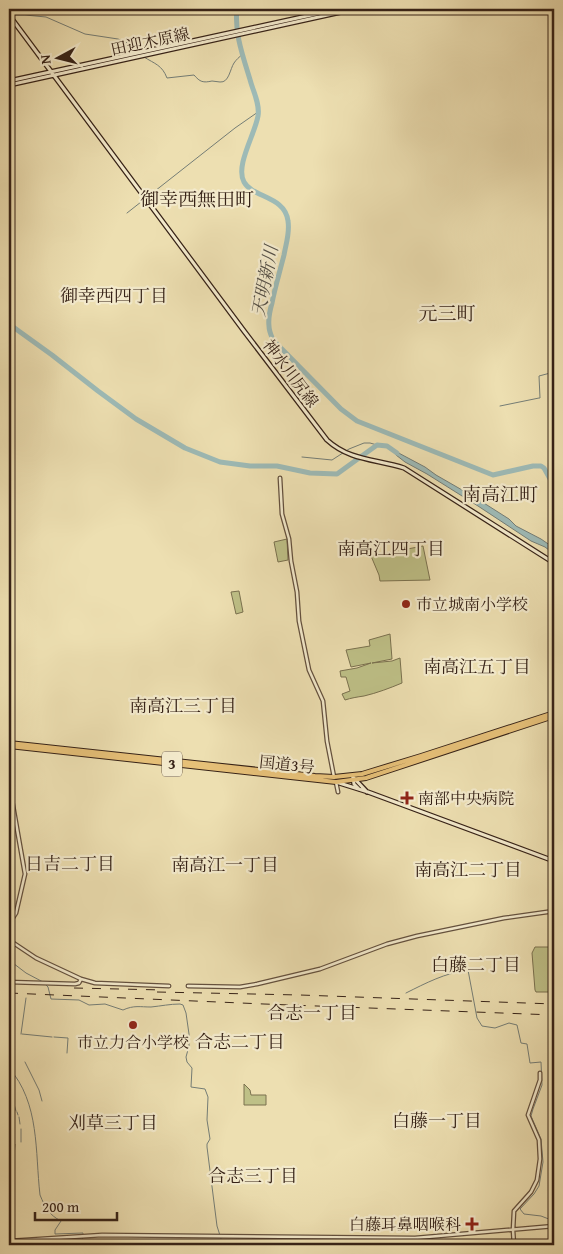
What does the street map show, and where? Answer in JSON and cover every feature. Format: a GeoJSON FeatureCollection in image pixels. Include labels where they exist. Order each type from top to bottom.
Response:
{"type":"FeatureCollection","features":[{"type":"Feature","properties":{"kind":"highway","name":"国道3号"},"geometry":{"type":"LineString","coordinates":[[9,745],[335,780],[354,777],[554,715]]}},
{"type":"Feature","properties":{"kind":"highway","name":"国道3号"},"geometry":{"type":"LineString","coordinates":[[354,777],[366,778],[554,715]]}},
{"type":"Feature","properties":{"kind":"main road","name":"田迎木原線"},"geometry":{"type":"LineString","coordinates":[[9,83],[339,9]]}},
{"type":"Feature","properties":{"kind":"main road","name":"田迎木原線"},"geometry":{"type":"LineString","coordinates":[[239,32],[355,9]]}},
{"type":"Feature","properties":{"kind":"main road","name":"神水川尻線"},"geometry":{"type":"LineString","coordinates":[[9,15],[320,432],[331,444],[350,455],[366,460],[392,464],[416,474],[554,563]]}},
{"type":"Feature","properties":{"kind":"main road"},"geometry":{"type":"LineString","coordinates":[[354,777],[354,784],[359,790]]}},
{"type":"Feature","properties":{"kind":"main road"},"geometry":{"type":"LineString","coordinates":[[354,777],[368,792]]}},
{"type":"Feature","properties":{"kind":"main road"},"geometry":{"type":"LineString","coordinates":[[366,778],[364,786],[368,792]]}},
{"type":"Feature","properties":{"kind":"main road"},"geometry":{"type":"LineString","coordinates":[[335,780],[554,861]]}},
{"type":"Feature","properties":{"kind":"street"},"geometry":{"type":"LineString","coordinates":[[280,478],[282,514],[289,539],[290,561],[297,592],[299,621],[309,670],[323,701],[327,741],[338,792]]}},
{"type":"Feature","properties":{"kind":"street"},"geometry":{"type":"LineString","coordinates":[[9,783],[25,874],[16,913],[9,924]]}},
{"type":"Feature","properties":{"kind":"street"},"geometry":{"type":"LineString","coordinates":[[188,986],[240,987],[258,984],[320,969],[387,944],[504,918],[552,912],[554,920]]}},
{"type":"Feature","properties":{"kind":"street"},"geometry":{"type":"LineString","coordinates":[[9,940],[36,958],[81,979],[95,983],[169,986]]}},
{"type":"Feature","properties":{"kind":"street"},"geometry":{"type":"LineString","coordinates":[[9,982],[75,984],[79,983],[81,979]]}},
{"type":"Feature","properties":{"kind":"street"},"geometry":{"type":"LineString","coordinates":[[514,1245],[514,1211],[532,1192],[537,1180],[539,1140],[528,1115],[540,1080],[540,1073]]}},
{"type":"Feature","properties":{"kind":"street"},"geometry":{"type":"LineString","coordinates":[[9,1241],[94,1236],[412,1238],[554,1226]]}},
{"type":"Feature","properties":{"kind":"green space"},"geometry":{"type":"Polygon","coordinates":[[[287,539],[288,560],[278,562],[274,542],[287,539]]]}},
{"type":"Feature","properties":{"kind":"green space"},"geometry":{"type":"Polygon","coordinates":[[[423,546],[430,580],[380,581],[371,556],[423,546]]]}},
{"type":"Feature","properties":{"kind":"green space"},"geometry":{"type":"Polygon","coordinates":[[[239,591],[243,612],[236,614],[231,592],[239,591]]]}},
{"type":"Feature","properties":{"kind":"green space"},"geometry":{"type":"Polygon","coordinates":[[[390,634],[392,659],[372,663],[392,661],[400,658],[402,683],[388,689],[345,700],[342,694],[350,691],[346,677],[341,677],[340,671],[371,663],[351,667],[346,650],[370,646],[369,640],[390,634]]]}},
{"type":"Feature","properties":{"kind":"green space"},"geometry":{"type":"Polygon","coordinates":[[[535,947],[554,947],[554,992],[536,992],[535,990],[532,953],[535,947]]]}},
{"type":"Feature","properties":{"kind":"green space"},"geometry":{"type":"Polygon","coordinates":[[[244,1084],[250,1090],[251,1095],[266,1095],[266,1105],[244,1105],[244,1084]]]}},
{"type":"Feature","properties":{"kind":"green space"},"geometry":{"type":"Polygon","coordinates":[[[9,1144],[15,1144],[12,1183],[9,1184],[9,1144]]]}},
{"type":"Feature","properties":{"kind":"water"},"geometry":{"type":"Polygon","coordinates":[[[393,450],[425,467],[509,519],[516,526],[541,539],[554,548],[554,554],[405,462],[393,450]]]}},
{"type":"Feature","properties":{"kind":"waterway","name":"天明新川"},"geometry":{"type":"LineString","coordinates":[[237,9],[238,37],[258,108],[258,116],[244,159],[242,175],[248,187],[281,207],[286,213],[288,221],[288,234],[284,255],[269,314],[269,328],[273,340],[341,409],[357,421],[493,475],[541,466],[554,486]]}},
{"type":"Feature","properties":{"kind":"waterway"},"geometry":{"type":"LineString","coordinates":[[12,15],[46,17],[85,34],[126,42],[137,52]]}},
{"type":"Feature","properties":{"kind":"waterway"},"geometry":{"type":"LineString","coordinates":[[144,57],[160,67],[167,78],[194,75],[206,82],[223,82],[234,63],[243,54]]}},
{"type":"Feature","properties":{"kind":"waterway"},"geometry":{"type":"LineString","coordinates":[[127,213],[258,112]]}},
{"type":"Feature","properties":{"kind":"waterway"},"geometry":{"type":"LineString","coordinates":[[9,324],[136,419],[185,448],[220,462],[250,466],[277,466],[310,473],[337,474],[377,445],[387,446],[397,453]]}},
{"type":"Feature","properties":{"kind":"waterway"},"geometry":{"type":"LineString","coordinates":[[500,406],[540,398],[539,376],[554,372]]}},
{"type":"Feature","properties":{"kind":"waterway"},"geometry":{"type":"LineString","coordinates":[[302,457],[332,460],[349,449],[364,443],[377,445]]}},
{"type":"Feature","properties":{"kind":"waterway"},"geometry":{"type":"LineString","coordinates":[[9,960],[26,973],[43,982],[48,987],[51,999],[79,1000],[89,1005],[105,1004],[123,1010],[134,1007],[183,1005],[189,1034],[189,1046],[186,1057],[187,1062],[192,1068],[191,1087],[205,1089],[208,1097],[207,1120],[210,1139],[207,1147],[217,1226],[223,1245]]}},
{"type":"Feature","properties":{"kind":"waterway"},"geometry":{"type":"LineString","coordinates":[[406,993],[444,976],[468,970],[477,1018],[482,1026],[495,1028],[509,1023],[517,1025],[521,1043],[527,1044],[530,1063],[541,1062],[542,1085],[531,1116],[541,1139],[543,1162],[539,1186],[520,1209],[524,1214],[541,1216],[554,1221]]}},
{"type":"Feature","properties":{"kind":"waterway"},"geometry":{"type":"LineString","coordinates":[[21,1034],[26,998]]}},
{"type":"Feature","properties":{"kind":"waterway"},"geometry":{"type":"LineString","coordinates":[[22,1034],[52,1037]]}},
{"type":"Feature","properties":{"kind":"waterway"},"geometry":{"type":"LineString","coordinates":[[54,1037],[68,1038],[67,1053]]}},
{"type":"Feature","properties":{"kind":"waterway"},"geometry":{"type":"LineString","coordinates":[[25,1062],[39,1090],[42,1101]]}},
{"type":"Feature","properties":{"kind":"waterway"},"geometry":{"type":"LineString","coordinates":[[9,1068],[19,1082],[31,1112],[40,1195],[48,1210],[61,1221],[55,1230],[55,1234],[83,1233],[82,1245]]}},
{"type":"Feature","properties":{"kind":"waterway"},"geometry":{"type":"LineString","coordinates":[[9,1089],[14,1102]]}},
{"type":"Feature","properties":{"kind":"waterway"},"geometry":{"type":"LineString","coordinates":[[14,1104],[16,1111]]}},
{"type":"Feature","properties":{"kind":"waterway"},"geometry":{"type":"LineString","coordinates":[[19,1117],[20,1124]]}},
{"type":"Feature","properties":{"kind":"waterway"},"geometry":{"type":"LineString","coordinates":[[21,1129],[21,1142]]}},
{"type":"Feature","properties":{"kind":"railway"},"geometry":{"type":"LineString","coordinates":[[74,988],[164,990]]}},
{"type":"Feature","properties":{"kind":"railway"},"geometry":{"type":"LineString","coordinates":[[157,992],[554,1004]]}},
{"type":"Feature","properties":{"kind":"railway"},"geometry":{"type":"LineString","coordinates":[[9,993],[554,1015]]}},
{"type":"Feature","properties":{"kind":"place","name":"市立城南小学校"},"geometry":{"type":"Point","coordinates":[406,604]}},
{"type":"Feature","properties":{"kind":"place","name":"南部中央病院"},"geometry":{"type":"Point","coordinates":[407,798]}},
{"type":"Feature","properties":{"kind":"place","name":"市立力合小学校"},"geometry":{"type":"Point","coordinates":[133,1025]}},
{"type":"Feature","properties":{"kind":"place","name":"白藤耳鼻咽喉科"},"geometry":{"type":"Point","coordinates":[472,1224]}},
{"type":"Feature","properties":{"kind":"district","name":"御幸西無田町"},"geometry":{"type":"Point","coordinates":[197,199]}},
{"type":"Feature","properties":{"kind":"district","name":"御幸西四丁目"},"geometry":{"type":"Point","coordinates":[114,296]}},
{"type":"Feature","properties":{"kind":"district","name":"元三町"},"geometry":{"type":"Point","coordinates":[447,313]}},
{"type":"Feature","properties":{"kind":"district","name":"南高江町"},"geometry":{"type":"Point","coordinates":[500,494]}},
{"type":"Feature","properties":{"kind":"district","name":"南高江四丁目"},"geometry":{"type":"Point","coordinates":[391,549]}},
{"type":"Feature","properties":{"kind":"district","name":"南高江五丁目"},"geometry":{"type":"Point","coordinates":[477,667]}},
{"type":"Feature","properties":{"kind":"district","name":"南高江三丁目"},"geometry":{"type":"Point","coordinates":[183,706]}},
{"type":"Feature","properties":{"kind":"district","name":"日吉二丁目"},"geometry":{"type":"Point","coordinates":[70,864]}},
{"type":"Feature","properties":{"kind":"district","name":"南高江一丁目"},"geometry":{"type":"Point","coordinates":[225,865]}},
{"type":"Feature","properties":{"kind":"district","name":"南高江二丁目"},"geometry":{"type":"Point","coordinates":[468,870]}},
{"type":"Feature","properties":{"kind":"district","name":"白藤二丁目"},"geometry":{"type":"Point","coordinates":[476,965]}},
{"type":"Feature","properties":{"kind":"district","name":"合志一丁目"},"geometry":{"type":"Point","coordinates":[312,1013]}},
{"type":"Feature","properties":{"kind":"district","name":"合志二丁目"},"geometry":{"type":"Point","coordinates":[240,1042]}},
{"type":"Feature","properties":{"kind":"district","name":"白藤一丁目"},"geometry":{"type":"Point","coordinates":[437,1121]}},
{"type":"Feature","properties":{"kind":"district","name":"刈草三丁目"},"geometry":{"type":"Point","coordinates":[113,1123]}},
{"type":"Feature","properties":{"kind":"district","name":"合志三丁目"},"geometry":{"type":"Point","coordinates":[253,1176]}}]}
